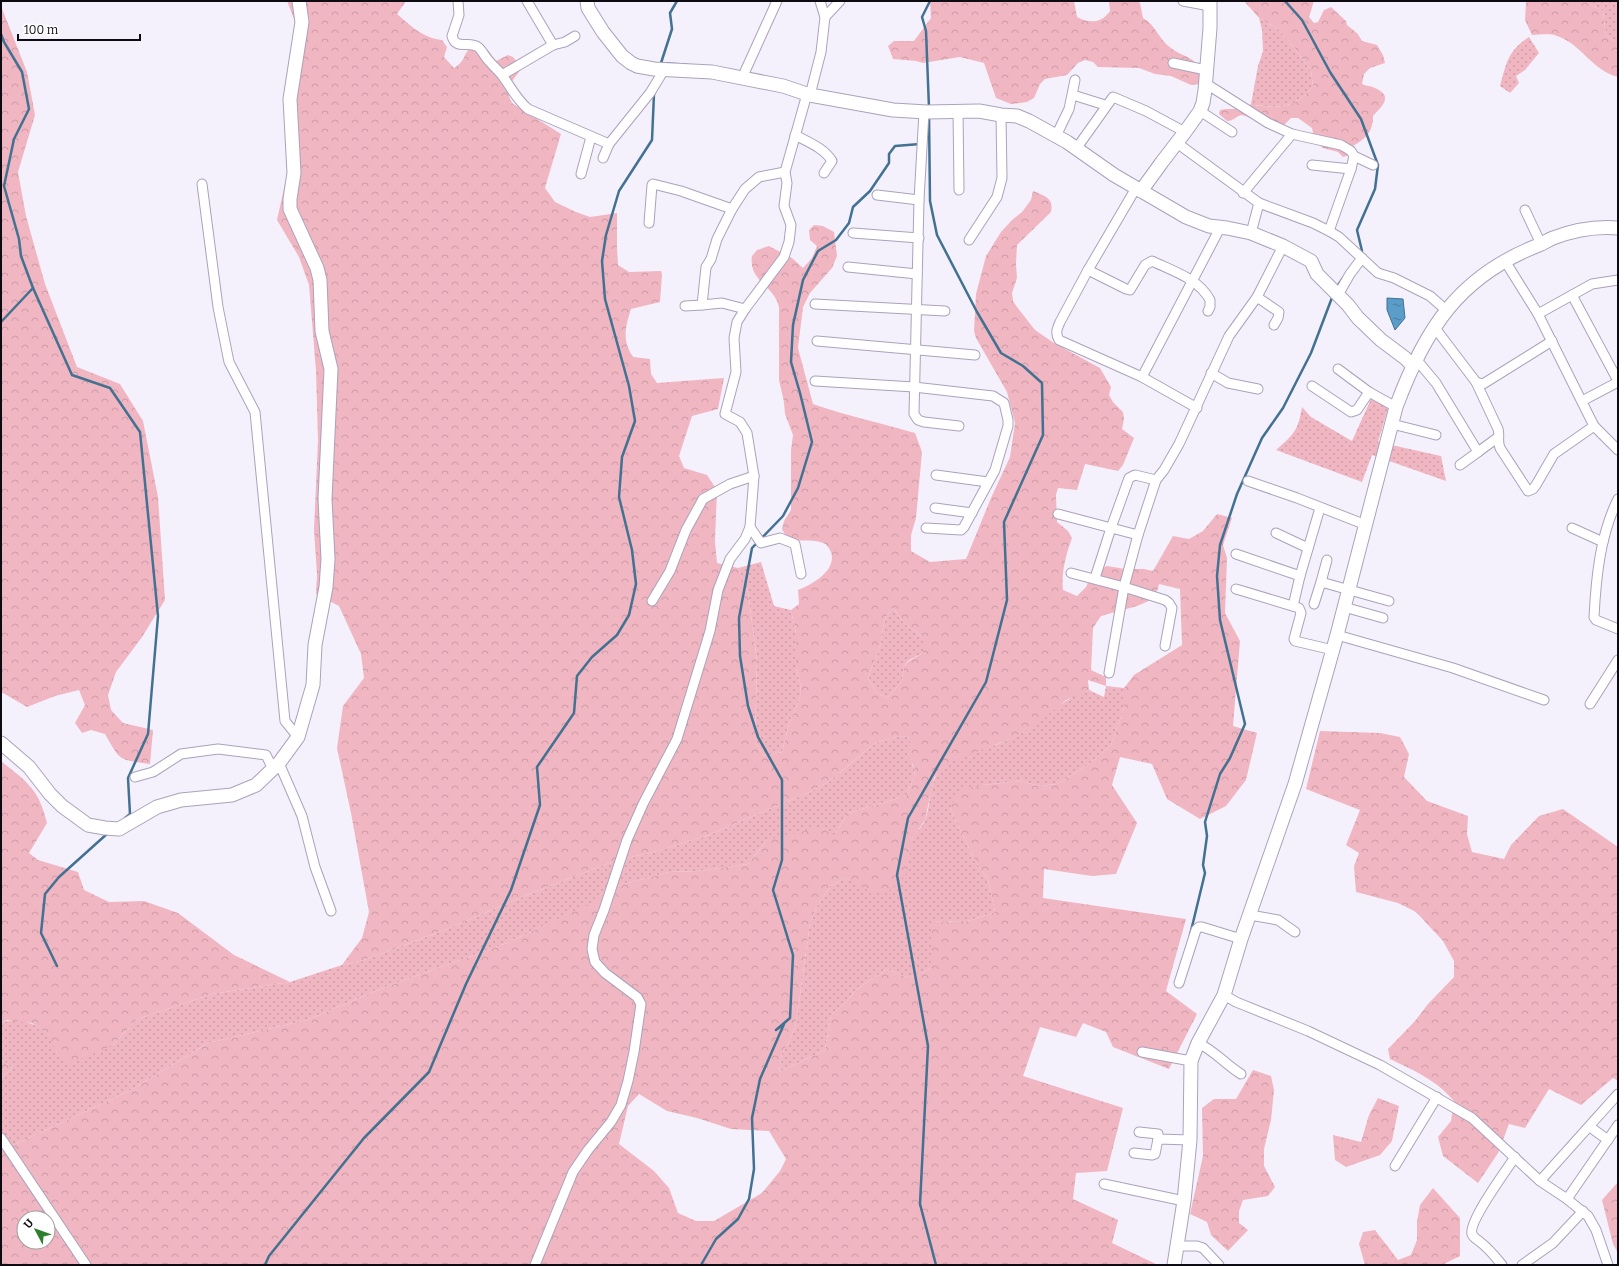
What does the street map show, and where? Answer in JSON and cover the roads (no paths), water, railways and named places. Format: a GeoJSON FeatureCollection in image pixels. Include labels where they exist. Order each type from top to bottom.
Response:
{"type":"FeatureCollection","features":[{"type":"Feature","properties":{"kind":"street"},"geometry":{"type":"LineString","coordinates":[[1,743],[29,767],[50,794],[62,806],[88,825],[119,829],[157,807],[181,800],[232,795],[256,785],[276,766],[298,737],[314,685],[315,645],[326,587],[328,559],[325,499],[331,369],[322,330],[320,280],[317,268],[290,209],[294,172],[290,99],[302,22],[299,1]]}},
{"type":"Feature","properties":{"kind":"street"},"geometry":{"type":"LineString","coordinates":[[458,1],[460,11],[453,30],[452,39],[459,45],[476,45],[502,75],[528,109],[609,144]]}},
{"type":"Feature","properties":{"kind":"street"},"geometry":{"type":"LineString","coordinates":[[527,1],[553,45]]}},
{"type":"Feature","properties":{"kind":"street"},"geometry":{"type":"LineString","coordinates":[[587,1],[588,8],[596,22],[622,56],[631,63],[660,70],[744,74],[810,93],[893,110],[928,112],[979,110],[1001,115],[1017,116],[1056,136],[1186,217],[1209,226],[1251,233],[1283,246],[1311,261],[1317,274],[1369,330],[1415,363],[1436,383],[1478,452]]}},
{"type":"Feature","properties":{"kind":"street"},"geometry":{"type":"LineString","coordinates":[[744,74],[777,1]]}},
{"type":"Feature","properties":{"kind":"street"},"geometry":{"type":"LineString","coordinates":[[535,1265],[573,1172],[588,1150],[611,1122],[621,1105],[628,1081],[641,1004],[637,997],[605,973],[595,962],[592,949],[594,935],[604,910],[627,840],[643,804],[677,739],[710,631],[718,590],[730,559],[745,539],[750,527],[754,476],[747,433],[740,422],[726,414],[736,372],[734,330],[745,309],[784,257],[789,242],[791,225],[784,206],[787,183],[785,172],[795,135],[810,93],[821,52],[825,17],[819,1]]}},
{"type":"Feature","properties":{"kind":"street"},"geometry":{"type":"LineString","coordinates":[[825,17],[840,1]]}},
{"type":"Feature","properties":{"kind":"street"},"geometry":{"type":"LineString","coordinates":[[1183,1],[1210,4],[1210,28],[1206,77],[1203,103],[1200,111],[1177,143],[1139,189],[1088,270],[1056,330],[1059,340],[1142,377],[1197,408]]}},
{"type":"Feature","properties":{"kind":"street"},"geometry":{"type":"LineString","coordinates":[[502,75],[553,45],[565,42],[576,36]]}},
{"type":"Feature","properties":{"kind":"street"},"geometry":{"type":"LineString","coordinates":[[1173,63],[1206,77],[1268,123],[1292,134],[1341,145],[1350,151],[1354,156],[1373,165]]}},
{"type":"Feature","properties":{"kind":"street"},"geometry":{"type":"LineString","coordinates":[[603,158],[609,144],[653,89],[660,70]]}},
{"type":"Feature","properties":{"kind":"street"},"geometry":{"type":"LineString","coordinates":[[1056,136],[1065,119],[1073,94],[1075,80]]}},
{"type":"Feature","properties":{"kind":"street"},"geometry":{"type":"LineString","coordinates":[[1073,94],[1105,106]]}},
{"type":"Feature","properties":{"kind":"street"},"geometry":{"type":"LineString","coordinates":[[1076,149],[1105,106],[1111,98],[1114,97],[1146,111],[1185,132]]}},
{"type":"Feature","properties":{"kind":"street"},"geometry":{"type":"LineString","coordinates":[[958,110],[958,190]]}},
{"type":"Feature","properties":{"kind":"street"},"geometry":{"type":"LineString","coordinates":[[1200,111],[1232,132]]}},
{"type":"Feature","properties":{"kind":"street"},"geometry":{"type":"LineString","coordinates":[[928,112],[922,144],[919,200],[914,414],[918,420],[924,422],[959,426]]}},
{"type":"Feature","properties":{"kind":"street"},"geometry":{"type":"LineString","coordinates":[[969,240],[997,197],[1002,178],[1001,115]]}},
{"type":"Feature","properties":{"kind":"street"},"geometry":{"type":"LineString","coordinates":[[1243,193],[1292,134]]}},
{"type":"Feature","properties":{"kind":"street"},"geometry":{"type":"LineString","coordinates":[[795,135],[820,149],[829,157],[832,161],[824,173]]}},
{"type":"Feature","properties":{"kind":"street"},"geometry":{"type":"LineString","coordinates":[[581,174],[591,137]]}},
{"type":"Feature","properties":{"kind":"street"},"geometry":{"type":"LineString","coordinates":[[1177,143],[1243,193],[1259,203],[1313,223],[1329,231],[1339,237],[1378,273],[1394,278],[1430,296],[1446,310]]}},
{"type":"Feature","properties":{"kind":"street"},"geometry":{"type":"LineString","coordinates":[[1329,231],[1351,169],[1354,156]]}},
{"type":"Feature","properties":{"kind":"street"},"geometry":{"type":"LineString","coordinates":[[1312,165],[1351,169]]}},
{"type":"Feature","properties":{"kind":"street"},"geometry":{"type":"LineString","coordinates":[[702,305],[706,267],[711,259],[717,239],[732,208],[745,189],[759,177],[785,172]]}},
{"type":"Feature","properties":{"kind":"street"},"geometry":{"type":"LineString","coordinates":[[202,184],[218,306],[229,362],[255,412],[285,721],[298,737]]}},
{"type":"Feature","properties":{"kind":"street"},"geometry":{"type":"LineString","coordinates":[[649,223],[653,184],[681,191],[732,208]]}},
{"type":"Feature","properties":{"kind":"street"},"geometry":{"type":"LineString","coordinates":[[877,195],[919,200]]}},
{"type":"Feature","properties":{"kind":"street"},"geometry":{"type":"LineString","coordinates":[[1251,233],[1259,203]]}},
{"type":"Feature","properties":{"kind":"street"},"geometry":{"type":"LineString","coordinates":[[1525,210],[1541,244]]}},
{"type":"Feature","properties":{"kind":"street"},"geometry":{"type":"LineString","coordinates":[[1174,1265],[1184,1201],[1190,1140],[1191,1061],[1198,1043],[1224,995],[1241,939],[1295,784],[1333,650],[1396,407],[1415,363],[1446,310],[1473,282],[1518,253],[1541,244],[1551,238],[1578,230],[1603,227],[1618,228]]}},
{"type":"Feature","properties":{"kind":"street"},"geometry":{"type":"LineString","coordinates":[[1142,377],[1220,228]]}},
{"type":"Feature","properties":{"kind":"street"},"geometry":{"type":"LineString","coordinates":[[853,233],[919,238]]}},
{"type":"Feature","properties":{"kind":"street"},"geometry":{"type":"LineString","coordinates":[[1109,673],[1124,587],[1138,535],[1156,480],[1171,458],[1197,408],[1229,336],[1257,297],[1283,246]]}},
{"type":"Feature","properties":{"kind":"street"},"geometry":{"type":"LineString","coordinates":[[1335,292],[1350,274],[1360,256]]}},
{"type":"Feature","properties":{"kind":"street"},"geometry":{"type":"LineString","coordinates":[[1088,270],[1130,290],[1144,265],[1152,261],[1193,281],[1210,300],[1210,307],[1208,311]]}},
{"type":"Feature","properties":{"kind":"street"},"geometry":{"type":"LineString","coordinates":[[1505,261],[1538,314],[1594,426],[1618,450]]}},
{"type":"Feature","properties":{"kind":"street"},"geometry":{"type":"LineString","coordinates":[[848,267],[917,274]]}},
{"type":"Feature","properties":{"kind":"street"},"geometry":{"type":"LineString","coordinates":[[1538,314],[1596,283],[1618,280]]}},
{"type":"Feature","properties":{"kind":"street"},"geometry":{"type":"LineString","coordinates":[[1572,295],[1618,382],[1582,401]]}},
{"type":"Feature","properties":{"kind":"street"},"geometry":{"type":"LineString","coordinates":[[1257,297],[1279,312],[1278,318],[1274,325]]}},
{"type":"Feature","properties":{"kind":"street"},"geometry":{"type":"LineString","coordinates":[[684,306],[722,303],[745,309]]}},
{"type":"Feature","properties":{"kind":"street"},"geometry":{"type":"LineString","coordinates":[[815,304],[945,310]]}},
{"type":"Feature","properties":{"kind":"street"},"geometry":{"type":"LineString","coordinates":[[1435,328],[1476,382],[1498,429],[1500,448],[1525,488],[1529,491],[1536,485],[1554,454],[1594,426]]}},
{"type":"Feature","properties":{"kind":"street"},"geometry":{"type":"LineString","coordinates":[[817,341],[974,355]]}},
{"type":"Feature","properties":{"kind":"street"},"geometry":{"type":"LineString","coordinates":[[1476,382],[1483,384],[1552,341]]}},
{"type":"Feature","properties":{"kind":"street"},"geometry":{"type":"LineString","coordinates":[[1338,369],[1369,392],[1396,407]]}},
{"type":"Feature","properties":{"kind":"street"},"geometry":{"type":"LineString","coordinates":[[1212,373],[1228,382],[1258,390]]}},
{"type":"Feature","properties":{"kind":"street"},"geometry":{"type":"LineString","coordinates":[[815,381],[914,387],[993,396],[1004,403],[1008,426],[995,470],[962,530],[926,528]]}},
{"type":"Feature","properties":{"kind":"street"},"geometry":{"type":"LineString","coordinates":[[1312,386],[1351,412],[1357,410],[1369,392]]}},
{"type":"Feature","properties":{"kind":"street"},"geometry":{"type":"LineString","coordinates":[[1392,424],[1436,435]]}},
{"type":"Feature","properties":{"kind":"street"},"geometry":{"type":"LineString","coordinates":[[1460,465],[1498,438]]}},
{"type":"Feature","properties":{"kind":"street"},"geometry":{"type":"LineString","coordinates":[[936,475],[988,482]]}},
{"type":"Feature","properties":{"kind":"street"},"geometry":{"type":"LineString","coordinates":[[1095,578],[1129,478],[1135,475],[1156,480]]}},
{"type":"Feature","properties":{"kind":"street"},"geometry":{"type":"LineString","coordinates":[[652,601],[670,571],[686,530],[703,499],[730,484],[754,476]]}},
{"type":"Feature","properties":{"kind":"street"},"geometry":{"type":"LineString","coordinates":[[1248,481],[1366,525]]}},
{"type":"Feature","properties":{"kind":"street"},"geometry":{"type":"LineString","coordinates":[[1618,499],[1603,542],[1597,580],[1594,618],[1618,629]]}},
{"type":"Feature","properties":{"kind":"street"},"geometry":{"type":"LineString","coordinates":[[935,508],[972,513]]}},
{"type":"Feature","properties":{"kind":"street"},"geometry":{"type":"LineString","coordinates":[[1293,606],[1300,576],[1320,508]]}},
{"type":"Feature","properties":{"kind":"street"},"geometry":{"type":"LineString","coordinates":[[1058,514],[1138,535]]}},
{"type":"Feature","properties":{"kind":"street"},"geometry":{"type":"LineString","coordinates":[[750,527],[758,540],[780,538],[795,544],[801,574]]}},
{"type":"Feature","properties":{"kind":"street"},"geometry":{"type":"LineString","coordinates":[[1572,528],[1603,542]]}},
{"type":"Feature","properties":{"kind":"street"},"geometry":{"type":"LineString","coordinates":[[1276,533],[1308,548]]}},
{"type":"Feature","properties":{"kind":"street"},"geometry":{"type":"LineString","coordinates":[[1236,554],[1300,576]]}},
{"type":"Feature","properties":{"kind":"street"},"geometry":{"type":"LineString","coordinates":[[1314,604],[1327,560]]}},
{"type":"Feature","properties":{"kind":"street"},"geometry":{"type":"LineString","coordinates":[[1071,573],[1095,578],[1165,600],[1169,603],[1172,608],[1165,646]]}},
{"type":"Feature","properties":{"kind":"street"},"geometry":{"type":"LineString","coordinates":[[1321,582],[1389,601]]}},
{"type":"Feature","properties":{"kind":"street"},"geometry":{"type":"LineString","coordinates":[[1236,589],[1293,606],[1301,610],[1294,638],[1295,641],[1333,650]]}},
{"type":"Feature","properties":{"kind":"street"},"geometry":{"type":"LineString","coordinates":[[1344,607],[1383,618]]}},
{"type":"Feature","properties":{"kind":"street"},"geometry":{"type":"LineString","coordinates":[[1337,635],[1453,668],[1544,700]]}},
{"type":"Feature","properties":{"kind":"street"},"geometry":{"type":"LineString","coordinates":[[1590,704],[1618,660]]}},
{"type":"Feature","properties":{"kind":"street"},"geometry":{"type":"LineString","coordinates":[[1610,673],[1618,678]]}},
{"type":"Feature","properties":{"kind":"street"},"geometry":{"type":"LineString","coordinates":[[135,777],[154,772],[181,754],[218,749],[266,755],[276,766],[302,816],[315,867],[331,911]]}},
{"type":"Feature","properties":{"kind":"street"},"geometry":{"type":"LineString","coordinates":[[1250,915],[1278,920],[1295,932]]}},
{"type":"Feature","properties":{"kind":"street"},"geometry":{"type":"LineString","coordinates":[[1178,983],[1196,930],[1199,927],[1241,939]]}},
{"type":"Feature","properties":{"kind":"street"},"geometry":{"type":"LineString","coordinates":[[1224,995],[1236,1002],[1315,1034],[1380,1065],[1472,1118],[1540,1181],[1567,1199],[1588,1216],[1596,1230],[1608,1265]]}},
{"type":"Feature","properties":{"kind":"street"},"geometry":{"type":"LineString","coordinates":[[1198,1043],[1210,1049],[1231,1068],[1241,1074]]}},
{"type":"Feature","properties":{"kind":"street"},"geometry":{"type":"LineString","coordinates":[[1142,1052],[1191,1061]]}},
{"type":"Feature","properties":{"kind":"street"},"geometry":{"type":"LineString","coordinates":[[1540,1181],[1618,1094]]}},
{"type":"Feature","properties":{"kind":"street"},"geometry":{"type":"LineString","coordinates":[[1395,1166],[1437,1097]]}},
{"type":"Feature","properties":{"kind":"street"},"geometry":{"type":"LineString","coordinates":[[1567,1199],[1618,1125]]}},
{"type":"Feature","properties":{"kind":"street"},"geometry":{"type":"LineString","coordinates":[[1590,1127],[1608,1140]]}},
{"type":"Feature","properties":{"kind":"street"},"geometry":{"type":"LineString","coordinates":[[1134,1152],[1152,1155],[1155,1154],[1158,1134],[1139,1132]]}},
{"type":"Feature","properties":{"kind":"street"},"geometry":{"type":"LineString","coordinates":[[1,1138],[86,1265]]}},
{"type":"Feature","properties":{"kind":"street"},"geometry":{"type":"LineString","coordinates":[[1158,1139],[1190,1140]]}},
{"type":"Feature","properties":{"kind":"street"},"geometry":{"type":"LineString","coordinates":[[1502,1265],[1488,1248],[1473,1236],[1472,1230],[1484,1202],[1515,1157]]}},
{"type":"Feature","properties":{"kind":"street"},"geometry":{"type":"LineString","coordinates":[[1104,1184],[1184,1201]]}},
{"type":"Feature","properties":{"kind":"street"},"geometry":{"type":"LineString","coordinates":[[1522,1265],[1553,1243],[1583,1211]]}},
{"type":"Feature","properties":{"kind":"street"},"geometry":{"type":"LineString","coordinates":[[1178,1246],[1197,1246],[1206,1252],[1219,1265]]}},
{"type":"Feature","properties":{"kind":"water"},"geometry":{"type":"Polygon","coordinates":[[[1387,298],[1403,299],[1405,318],[1395,330],[1387,310],[1387,298]]]}},
{"type":"Feature","properties":{"kind":"waterway"},"geometry":{"type":"LineString","coordinates":[[661,63],[672,29],[670,13],[677,1]]}},
{"type":"Feature","properties":{"kind":"waterway"},"geometry":{"type":"LineString","coordinates":[[929,108],[926,31],[922,17],[930,1]]}},
{"type":"Feature","properties":{"kind":"waterway"},"geometry":{"type":"LineString","coordinates":[[1285,1],[1302,20],[1330,72],[1361,119],[1378,165],[1375,189],[1357,230],[1362,251],[1360,254]]}},
{"type":"Feature","properties":{"kind":"waterway"},"geometry":{"type":"LineString","coordinates":[[1,34],[4,42],[22,72],[29,109],[14,139],[4,186],[19,239],[21,256],[33,288],[72,375],[110,388],[140,432],[158,616],[148,734],[128,778],[130,814],[125,818]]}},
{"type":"Feature","properties":{"kind":"waterway"},"geometry":{"type":"LineString","coordinates":[[660,66],[661,63],[688,65]]}},
{"type":"Feature","properties":{"kind":"waterway"},"geometry":{"type":"LineString","coordinates":[[265,1265],[269,1256],[364,1138],[429,1072],[466,984],[511,890],[540,805],[537,767],[574,713],[577,676],[592,657],[617,635],[629,615],[636,584],[632,550],[619,497],[622,457],[635,421],[629,386],[605,299],[602,261],[606,235],[619,191],[652,140],[654,94]]}},
{"type":"Feature","properties":{"kind":"waterway"},"geometry":{"type":"LineString","coordinates":[[929,115],[930,201],[937,235],[977,312],[1001,353],[1023,366],[1042,383],[1043,435],[1004,522],[1007,600],[986,682],[908,818],[897,875],[928,1046],[920,1204],[936,1265]]}},
{"type":"Feature","properties":{"kind":"waterway"},"geometry":{"type":"LineString","coordinates":[[701,1265],[716,1239],[738,1219],[749,1199],[754,1169],[752,1118],[760,1079],[784,1024],[776,1030],[790,1018],[793,955],[773,890],[782,860],[782,780],[758,737],[748,706],[740,656],[739,618],[752,548],[783,516],[798,488],[812,442],[791,362],[793,325],[803,280],[818,251],[836,240],[849,223],[853,207],[870,191],[889,163],[889,154],[895,146],[920,144]]}},
{"type":"Feature","properties":{"kind":"waterway"},"geometry":{"type":"LineString","coordinates":[[1336,288],[1343,278]]}},
{"type":"Feature","properties":{"kind":"waterway"},"geometry":{"type":"LineString","coordinates":[[1,322],[33,288]]}},
{"type":"Feature","properties":{"kind":"waterway"},"geometry":{"type":"LineString","coordinates":[[1190,935],[1205,873],[1203,865],[1207,836],[1205,822],[1220,774],[1230,758],[1245,724],[1220,620],[1217,576],[1220,545],[1237,494],[1262,438],[1283,408],[1311,353],[1333,295]]}},
{"type":"Feature","properties":{"kind":"waterway"},"geometry":{"type":"LineString","coordinates":[[57,966],[41,933],[45,894],[59,877],[108,833]]}}]}
